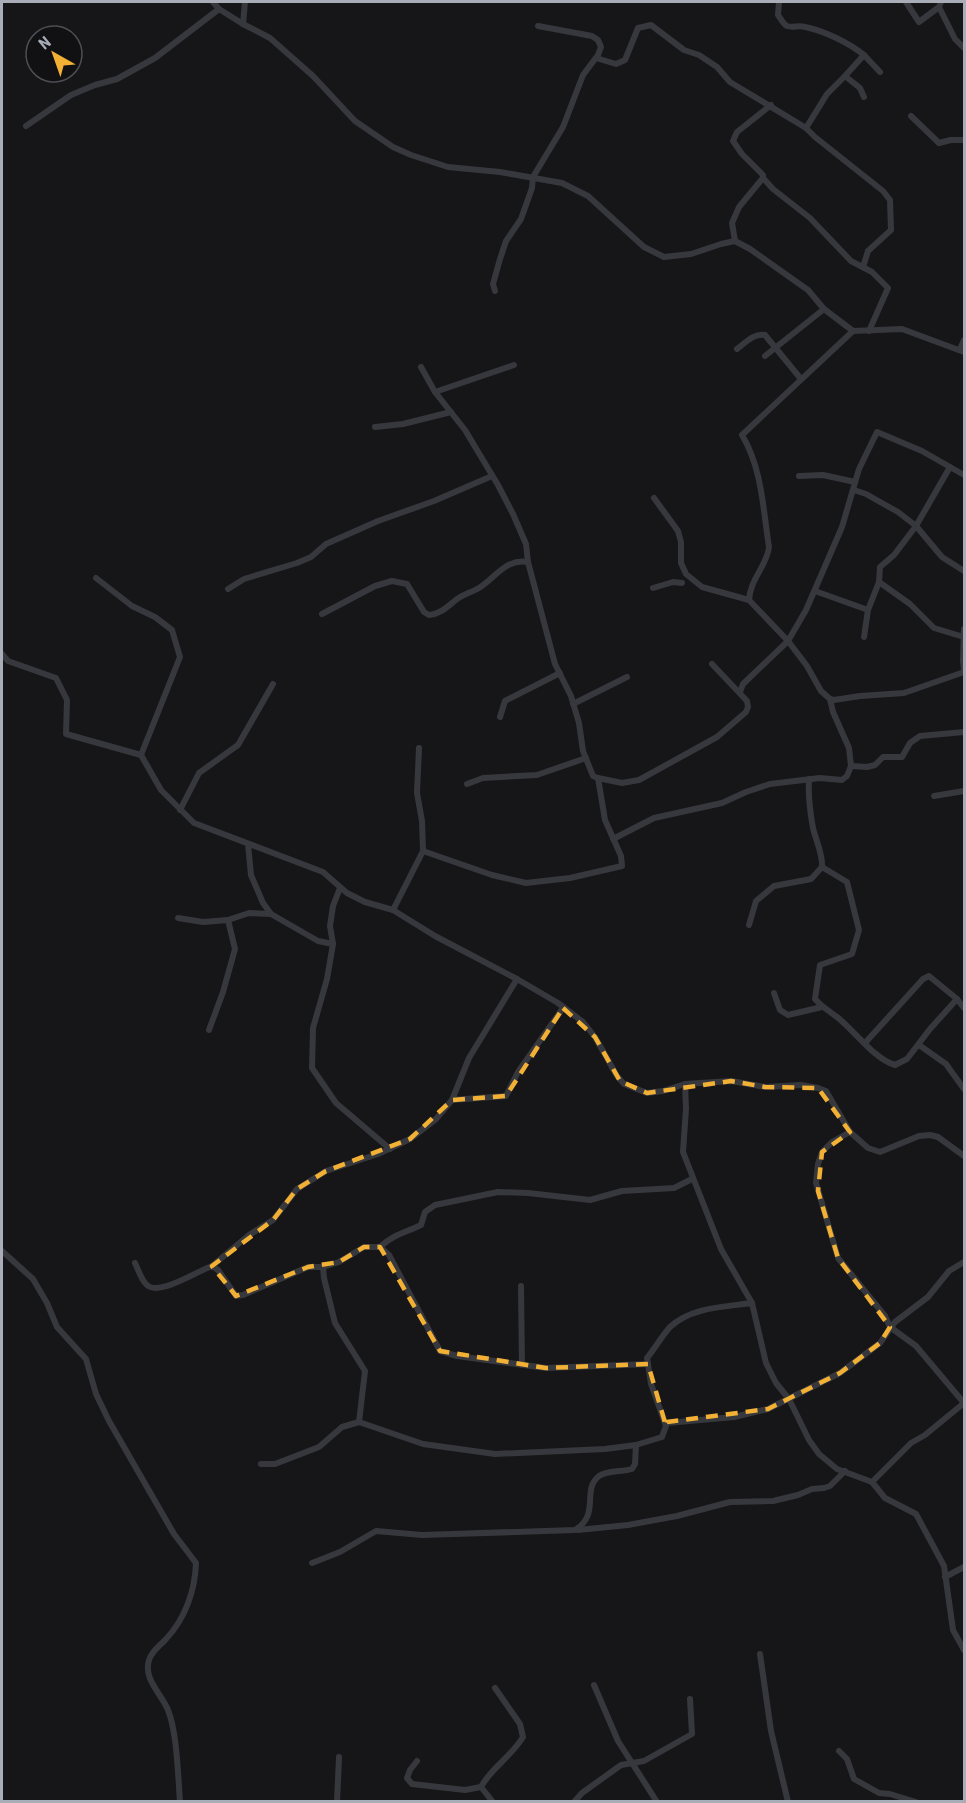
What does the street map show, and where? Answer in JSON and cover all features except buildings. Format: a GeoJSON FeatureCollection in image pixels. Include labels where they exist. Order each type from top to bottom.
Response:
{"type":"FeatureCollection","features":[{"type":"Feature","properties":{"kind":"street"},"geometry":{"type":"LineString","coordinates":[[213,2],[219,9],[270,38],[313,76],[355,121],[393,147],[448,166],[562,183],[588,196],[644,247],[664,257],[691,255],[735,241],[808,290],[824,309],[853,331],[902,329],[962,350],[964,340]]}},
{"type":"Feature","properties":{"kind":"street"},"geometry":{"type":"LineString","coordinates":[[243,24],[245,2]]}},
{"type":"Feature","properties":{"kind":"street"},"geometry":{"type":"LineString","coordinates":[[906,2],[919,22],[940,4],[955,39],[964,48]]}},
{"type":"Feature","properties":{"kind":"street"},"geometry":{"type":"LineString","coordinates":[[780,4],[778,15],[784,24],[790,27],[804,26],[851,44],[880,72]]}},
{"type":"Feature","properties":{"kind":"street"},"geometry":{"type":"LineString","coordinates":[[26,126],[71,95],[117,79],[156,58],[219,9]]}},
{"type":"Feature","properties":{"kind":"street"},"geometry":{"type":"LineString","coordinates":[[596,58],[616,64],[625,60],[638,28],[651,25],[684,50],[699,55],[717,68],[730,82],[806,128],[883,191],[890,200],[891,230],[868,251],[863,267]]}},
{"type":"Feature","properties":{"kind":"street"},"geometry":{"type":"LineString","coordinates":[[495,291],[493,284],[500,260],[507,241],[521,219],[532,188],[533,177],[563,127],[583,75],[601,47],[598,40],[592,36],[538,26]]}},
{"type":"Feature","properties":{"kind":"street"},"geometry":{"type":"LineString","coordinates":[[806,128],[827,94],[864,55]]}},
{"type":"Feature","properties":{"kind":"street"},"geometry":{"type":"LineString","coordinates":[[845,76],[860,88],[864,97]]}},
{"type":"Feature","properties":{"kind":"street"},"geometry":{"type":"LineString","coordinates":[[771,105],[737,132],[734,141],[742,154],[763,174],[763,178],[773,189],[810,218],[851,261],[872,272],[888,288],[869,331]]}},
{"type":"Feature","properties":{"kind":"street"},"geometry":{"type":"LineString","coordinates":[[911,116],[939,143],[964,140]]}},
{"type":"Feature","properties":{"kind":"street"},"geometry":{"type":"LineString","coordinates":[[735,241],[732,223],[739,207],[763,178]]}},
{"type":"Feature","properties":{"kind":"street"},"geometry":{"type":"LineString","coordinates":[[765,356],[824,309]]}},
{"type":"Feature","properties":{"kind":"street"},"geometry":{"type":"LineString","coordinates":[[750,600],[754,579],[769,556],[770,547],[756,467],[742,435],[853,331]]}},
{"type":"Feature","properties":{"kind":"street"},"geometry":{"type":"LineString","coordinates":[[737,350],[760,334],[765,335],[774,349],[801,379]]}},
{"type":"Feature","properties":{"kind":"street"},"geometry":{"type":"LineString","coordinates":[[435,392],[514,365]]}},
{"type":"Feature","properties":{"kind":"street"},"geometry":{"type":"LineString","coordinates":[[421,368],[435,392],[465,430],[513,514],[526,544],[528,562],[555,664],[573,704],[586,758],[593,776],[622,783],[639,780],[717,737],[746,712],[747,701],[712,664]]}},
{"type":"Feature","properties":{"kind":"street"},"geometry":{"type":"LineString","coordinates":[[375,427],[403,424],[451,412]]}},
{"type":"Feature","properties":{"kind":"street"},"geometry":{"type":"LineString","coordinates":[[740,692],[739,689],[743,684],[788,641],[815,591],[842,526],[855,482],[877,432],[922,451],[964,475]]}},
{"type":"Feature","properties":{"kind":"street"},"geometry":{"type":"LineString","coordinates":[[864,637],[868,610],[879,582],[880,567],[894,555],[916,526],[950,467]]}},
{"type":"Feature","properties":{"kind":"street"},"geometry":{"type":"LineString","coordinates":[[799,476],[823,475],[855,482]]}},
{"type":"Feature","properties":{"kind":"street"},"geometry":{"type":"LineString","coordinates":[[228,589],[252,576],[311,557],[326,544],[378,521],[434,501],[492,476]]}},
{"type":"Feature","properties":{"kind":"street"},"geometry":{"type":"LineString","coordinates":[[854,490],[874,498],[916,526],[942,557],[964,571]]}},
{"type":"Feature","properties":{"kind":"street"},"geometry":{"type":"LineString","coordinates":[[654,498],[678,531],[681,543],[681,563],[686,574],[714,591],[750,600],[788,641],[807,666],[821,691],[830,699],[904,693],[964,671],[964,633],[934,628],[910,604],[879,582]]}},
{"type":"Feature","properties":{"kind":"street"},"geometry":{"type":"LineString","coordinates":[[322,614],[375,586],[392,582],[407,584],[424,612],[434,615],[444,611],[459,598],[481,587],[512,563],[528,562]]}},
{"type":"Feature","properties":{"kind":"street"},"geometry":{"type":"LineString","coordinates":[[682,583],[686,574]]}},
{"type":"Feature","properties":{"kind":"street"},"geometry":{"type":"LineString","coordinates":[[96,578],[132,606],[155,617],[172,630],[180,657],[141,755]]}},
{"type":"Feature","properties":{"kind":"street"},"geometry":{"type":"LineString","coordinates":[[653,588],[674,582],[696,582]]}},
{"type":"Feature","properties":{"kind":"street"},"geometry":{"type":"LineString","coordinates":[[815,591],[868,610]]}},
{"type":"Feature","properties":{"kind":"street"},"geometry":{"type":"LineString","coordinates":[[2,654],[8,661],[56,678],[67,700],[66,734],[141,755],[161,790],[194,823],[323,872],[340,888],[365,902],[393,910],[435,936],[517,979],[583,1022],[624,1084],[647,1093],[663,1092],[684,1084],[731,1081],[765,1087],[801,1085],[818,1088],[826,1091],[850,1132],[862,1145],[880,1152],[919,1136],[930,1135],[938,1137],[964,1156]]}},
{"type":"Feature","properties":{"kind":"street"},"geometry":{"type":"LineString","coordinates":[[500,717],[505,701],[560,674]]}},
{"type":"Feature","properties":{"kind":"street"},"geometry":{"type":"LineString","coordinates":[[573,704],[627,677]]}},
{"type":"Feature","properties":{"kind":"street"},"geometry":{"type":"LineString","coordinates":[[180,810],[199,773],[238,745],[273,684]]}},
{"type":"Feature","properties":{"kind":"street"},"geometry":{"type":"LineString","coordinates":[[613,839],[654,818],[722,803],[770,784],[820,778],[842,780],[847,776],[851,766],[849,748],[833,712],[830,699]]}},
{"type":"Feature","properties":{"kind":"street"},"geometry":{"type":"LineString","coordinates":[[851,766],[867,767],[875,765],[883,757],[903,757],[910,743],[920,736],[964,732]]}},
{"type":"Feature","properties":{"kind":"street"},"geometry":{"type":"LineString","coordinates":[[393,910],[423,851],[422,821],[417,793],[419,748]]}},
{"type":"Feature","properties":{"kind":"street"},"geometry":{"type":"LineString","coordinates":[[467,784],[483,778],[537,775],[586,758]]}},
{"type":"Feature","properties":{"kind":"street"},"geometry":{"type":"LineString","coordinates":[[423,851],[492,875],[526,883],[570,878],[622,866],[621,856],[605,820],[598,778]]}},
{"type":"Feature","properties":{"kind":"street"},"geometry":{"type":"LineString","coordinates":[[749,925],[756,901],[774,886],[811,879],[822,867],[823,861],[813,829],[808,797],[809,779]]}},
{"type":"Feature","properties":{"kind":"street"},"geometry":{"type":"LineString","coordinates":[[934,796],[964,791]]}},
{"type":"Feature","properties":{"kind":"street"},"geometry":{"type":"LineString","coordinates":[[248,844],[251,875],[263,903],[271,914],[318,941],[333,944]]}},
{"type":"Feature","properties":{"kind":"street"},"geometry":{"type":"LineString","coordinates":[[822,867],[847,882],[859,930],[852,954],[820,965],[815,999],[822,1007],[836,1016],[881,1058],[895,1065],[907,1059],[957,999]]}},
{"type":"Feature","properties":{"kind":"street"},"geometry":{"type":"LineString","coordinates":[[340,888],[333,906],[330,926],[333,944],[327,979],[313,1028],[312,1068],[336,1103],[390,1149]]}},
{"type":"Feature","properties":{"kind":"street"},"geometry":{"type":"LineString","coordinates":[[178,918],[202,922],[228,920],[249,913],[271,914]]}},
{"type":"Feature","properties":{"kind":"street"},"geometry":{"type":"LineString","coordinates":[[209,1030],[235,949],[228,920]]}},
{"type":"Feature","properties":{"kind":"street"},"geometry":{"type":"LineString","coordinates":[[865,1043],[923,979],[929,976],[957,999],[964,1008]]}},
{"type":"Feature","properties":{"kind":"street"},"geometry":{"type":"LineString","coordinates":[[135,1263],[146,1284],[153,1289],[162,1289],[212,1266],[249,1234],[273,1220],[297,1190],[311,1180],[332,1169],[390,1149],[410,1139],[436,1119],[452,1100],[469,1058],[517,979]]}},
{"type":"Feature","properties":{"kind":"street"},"geometry":{"type":"LineString","coordinates":[[774,993],[780,1010],[788,1015],[822,1007]]}},
{"type":"Feature","properties":{"kind":"street"},"geometry":{"type":"LineString","coordinates":[[452,1100],[506,1096],[518,1072],[563,1008]]}},
{"type":"Feature","properties":{"kind":"street"},"geometry":{"type":"LineString","coordinates":[[919,1045],[946,1064],[964,1089]]}},
{"type":"Feature","properties":{"kind":"street"},"geometry":{"type":"LineString","coordinates":[[684,1084],[686,1109],[683,1152],[721,1250],[752,1303],[766,1363],[819,1454],[837,1469],[872,1482],[885,1498],[916,1514],[942,1561],[953,1630],[964,1650]]}},
{"type":"Feature","properties":{"kind":"street"},"geometry":{"type":"LineString","coordinates":[[850,1132],[832,1142],[822,1152],[816,1183],[838,1258],[885,1316],[890,1327],[916,1346],[964,1403],[963,1407],[911,1443],[872,1482]]}},
{"type":"Feature","properties":{"kind":"street"},"geometry":{"type":"LineString","coordinates":[[212,1266],[218,1270],[236,1296],[243,1295],[308,1268],[323,1267],[339,1262],[364,1247],[380,1247],[399,1232],[421,1225],[426,1212],[435,1205],[498,1192],[590,1200],[622,1191],[674,1188],[692,1179]]}},
{"type":"Feature","properties":{"kind":"street"},"geometry":{"type":"LineString","coordinates":[[380,1247],[389,1255],[440,1351],[457,1356],[546,1368],[648,1364]]}},
{"type":"Feature","properties":{"kind":"street"},"geometry":{"type":"LineString","coordinates":[[2,1251],[33,1279],[57,1327],[86,1359],[96,1394],[109,1420],[174,1534],[196,1563],[194,1589],[182,1618],[167,1639],[152,1652],[148,1661],[150,1680],[169,1712],[180,1802]]}},
{"type":"Feature","properties":{"kind":"street"},"geometry":{"type":"LineString","coordinates":[[261,1464],[274,1464],[319,1447],[342,1426],[359,1422],[423,1444],[495,1454],[605,1449],[636,1445],[662,1437],[667,1423],[734,1417],[768,1409],[840,1373],[880,1343],[890,1327],[928,1297],[949,1271],[964,1262]]}},
{"type":"Feature","properties":{"kind":"street"},"geometry":{"type":"LineString","coordinates":[[323,1267],[335,1323],[365,1371],[359,1422]]}},
{"type":"Feature","properties":{"kind":"street"},"geometry":{"type":"LineString","coordinates":[[521,1286],[522,1365]]}},
{"type":"Feature","properties":{"kind":"street"},"geometry":{"type":"LineString","coordinates":[[666,1426],[651,1384],[647,1358],[670,1328],[683,1317],[708,1309],[752,1303]]}},
{"type":"Feature","properties":{"kind":"street"},"geometry":{"type":"LineString","coordinates":[[575,1530],[590,1514],[590,1497],[595,1480],[604,1474],[632,1469],[635,1464],[636,1445]]}},
{"type":"Feature","properties":{"kind":"street"},"geometry":{"type":"LineString","coordinates":[[312,1563],[340,1552],[376,1531],[422,1535],[575,1530],[628,1525],[677,1516],[730,1502],[781,1499],[798,1495],[812,1489],[830,1486],[845,1471]]}},
{"type":"Feature","properties":{"kind":"street"},"geometry":{"type":"LineString","coordinates":[[945,1577],[964,1567]]}},
{"type":"Feature","properties":{"kind":"street"},"geometry":{"type":"LineString","coordinates":[[760,1654],[771,1731],[788,1802]]}},
{"type":"Feature","properties":{"kind":"street"},"geometry":{"type":"LineString","coordinates":[[594,1685],[618,1741],[657,1802]]}},
{"type":"Feature","properties":{"kind":"street"},"geometry":{"type":"LineString","coordinates":[[481,1787],[485,1779],[515,1750],[523,1737],[520,1724],[495,1688]]}},
{"type":"Feature","properties":{"kind":"street"},"geometry":{"type":"LineString","coordinates":[[574,1802],[582,1793],[621,1766],[644,1761],[692,1734],[690,1699]]}},
{"type":"Feature","properties":{"kind":"street"},"geometry":{"type":"LineString","coordinates":[[839,1751],[847,1760],[854,1779],[879,1792],[916,1802]]}},
{"type":"Feature","properties":{"kind":"street"},"geometry":{"type":"LineString","coordinates":[[337,1802],[339,1757]]}},
{"type":"Feature","properties":{"kind":"street"},"geometry":{"type":"LineString","coordinates":[[417,1761],[407,1778],[412,1784],[465,1790],[481,1787]]}},
{"type":"Feature","properties":{"kind":"street"},"geometry":{"type":"LineString","coordinates":[[481,1787],[493,1802]]}},
{"type":"Feature","properties":{"kind":"highlighted area"},"geometry":{"type":"Polygon","coordinates":[[[563,1008],[595,1037],[620,1081],[647,1093],[731,1081],[765,1087],[818,1088],[850,1132],[822,1152],[818,1191],[838,1258],[890,1327],[880,1343],[840,1373],[768,1409],[667,1422],[666,1426],[648,1364],[546,1368],[440,1351],[380,1247],[364,1247],[339,1262],[308,1267],[236,1296],[212,1266],[273,1220],[297,1189],[326,1171],[410,1139],[452,1100],[506,1096],[563,1008]]]}}]}
